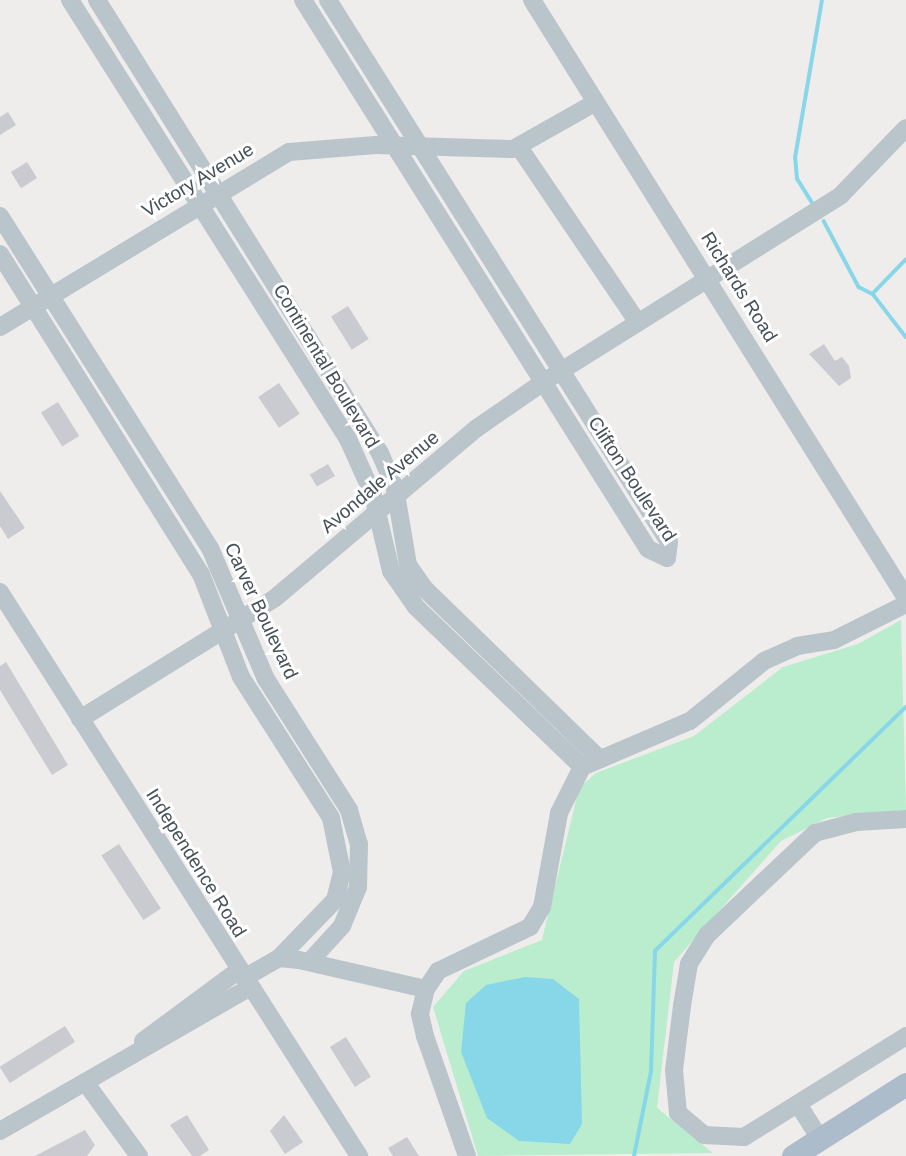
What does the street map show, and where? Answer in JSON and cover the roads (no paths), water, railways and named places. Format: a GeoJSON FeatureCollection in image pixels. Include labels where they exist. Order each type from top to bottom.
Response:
{"type":"FeatureCollection","features":[{"type":"Feature","properties":{"kind":"main road"},"geometry":{"type":"LineString","coordinates":[[794,1156],[906,1084]]}},
{"type":"Feature","properties":{"kind":"street","name":"Continental Boulevard"},"geometry":{"type":"LineString","coordinates":[[71,0],[348,439],[373,495],[374,515],[391,571],[416,607],[582,767]]}},
{"type":"Feature","properties":{"kind":"street","name":"Continental Boulevard"},"geometry":{"type":"LineString","coordinates":[[97,0],[365,427],[396,497],[400,544],[425,589],[600,759]]}},
{"type":"Feature","properties":{"kind":"street","name":"Clifton Boulevard"},"geometry":{"type":"LineString","coordinates":[[303,0],[545,381],[648,550],[662,560],[669,557],[669,542],[328,0]]}},
{"type":"Feature","properties":{"kind":"street","name":"Richards Road"},"geometry":{"type":"LineString","coordinates":[[532,0],[712,282],[906,598]]}},
{"type":"Feature","properties":{"kind":"street","name":"Victory Avenue"},"geometry":{"type":"LineString","coordinates":[[0,327],[216,191],[289,152],[396,148],[486,153],[519,147],[596,103]]}},
{"type":"Feature","properties":{"kind":"street","name":"Avondale Avenue"},"geometry":{"type":"LineString","coordinates":[[80,719],[220,628],[275,598],[396,497],[545,381],[638,323],[712,282],[841,195],[906,128]]}},
{"type":"Feature","properties":{"kind":"street"},"geometry":{"type":"LineString","coordinates":[[519,147],[638,323]]}},
{"type":"Feature","properties":{"kind":"street","name":"Carver Boulevard"},"geometry":{"type":"LineString","coordinates":[[0,216],[210,548],[266,679],[349,810],[359,844],[352,908],[310,961]]}},
{"type":"Feature","properties":{"kind":"street","name":"Carver Boulevard"},"geometry":{"type":"LineString","coordinates":[[0,254],[201,574],[241,677],[331,818],[340,844],[335,900],[279,958],[177,1010],[127,1055],[0,1131]]}},
{"type":"Feature","properties":{"kind":"street","name":"Independence Road"},"geometry":{"type":"LineString","coordinates":[[0,592],[359,1156]]}},
{"type":"Feature","properties":{"kind":"street"},"geometry":{"type":"LineString","coordinates":[[467,1156],[425,1036],[420,1014],[426,989],[438,971],[530,927],[542,908],[559,813],[582,767],[690,722],[764,661],[797,646],[834,640],[906,604]]}},
{"type":"Feature","properties":{"kind":"street"},"geometry":{"type":"LineString","coordinates":[[906,819],[856,822],[815,833],[707,935],[689,964],[674,1070],[678,1113],[689,1127],[722,1139],[744,1137],[906,1036]]}},
{"type":"Feature","properties":{"kind":"street"},"geometry":{"type":"LineString","coordinates":[[279,958],[310,961],[426,989]]}},
{"type":"Feature","properties":{"kind":"street"},"geometry":{"type":"LineString","coordinates":[[85,1082],[139,1156]]}},
{"type":"Feature","properties":{"kind":"street"},"geometry":{"type":"LineString","coordinates":[[798,1104],[820,1139]]}},
{"type":"Feature","properties":{"kind":"water"},"geometry":{"type":"Polygon","coordinates":[[[525,977],[553,979],[579,999],[582,1124],[570,1144],[519,1141],[487,1118],[461,1052],[466,1003],[486,985],[525,977]]]}},
{"type":"Feature","properties":{"kind":"waterway"},"geometry":{"type":"LineString","coordinates":[[812,203],[797,179],[795,158],[822,0]]}},
{"type":"Feature","properties":{"kind":"waterway"},"geometry":{"type":"LineString","coordinates":[[824,221],[859,287],[873,294]]}},
{"type":"Feature","properties":{"kind":"waterway"},"geometry":{"type":"LineString","coordinates":[[906,260],[873,294],[906,337]]}},
{"type":"Feature","properties":{"kind":"waterway"},"geometry":{"type":"LineString","coordinates":[[634,1156],[651,1072],[655,951],[906,707]]}}]}
